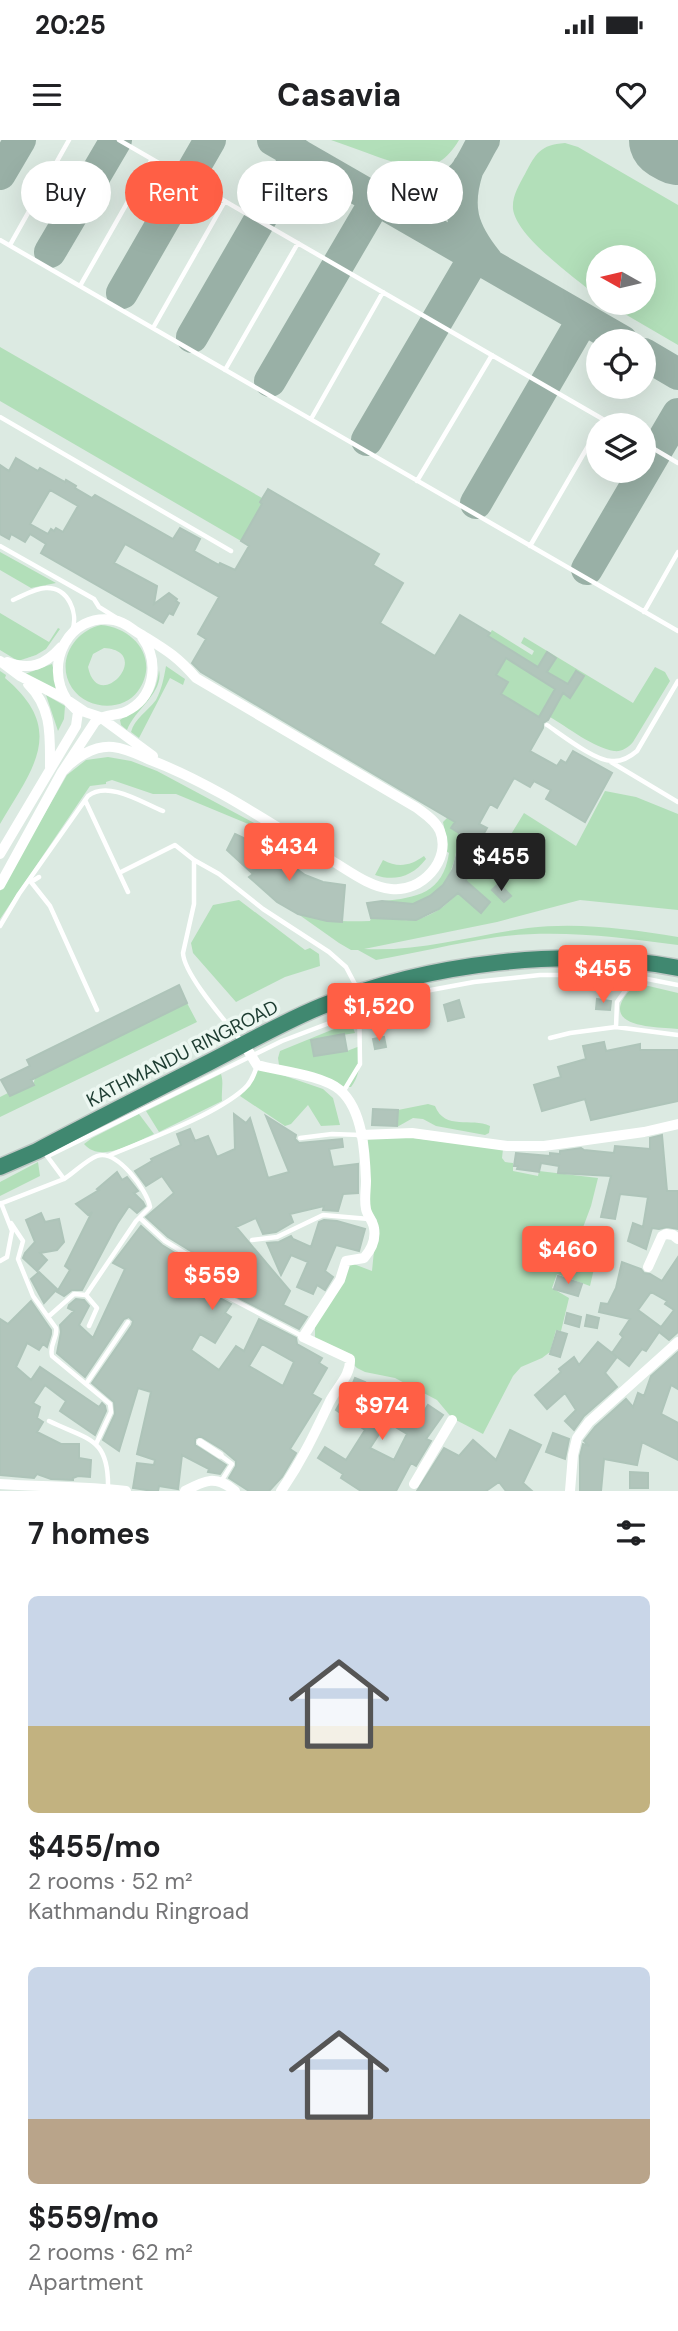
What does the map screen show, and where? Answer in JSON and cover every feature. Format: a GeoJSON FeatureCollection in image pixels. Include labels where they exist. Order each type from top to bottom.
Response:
{"type":"FeatureCollection","features":[{"type":"Feature","properties":{"kind":"highway","name":"KATHMANDU RINGROAD"},"geometry":{"type":"LineString","coordinates":[[0,1167],[43,1154],[251,1055],[322,1006],[359,993],[439,973],[523,960],[579,957],[637,969],[678,968]]}},
{"type":"Feature","properties":{"kind":"highway"},"geometry":{"type":"LineString","coordinates":[[0,1153],[43,1154]]}},
{"type":"Feature","properties":{"kind":"street"},"geometry":{"type":"LineString","coordinates":[[0,660],[17,666],[33,667],[46,661],[80,626],[95,620],[113,620],[128,625],[180,659],[196,678],[418,808],[440,831],[440,856],[432,873],[412,887],[391,889],[378,886],[168,766],[100,717],[20,676]]}},
{"type":"Feature","properties":{"kind":"street"},"geometry":{"type":"LineString","coordinates":[[0,885],[62,772],[100,717],[131,709],[147,691],[152,676],[153,659],[139,634]]}},
{"type":"Feature","properties":{"kind":"street"},"geometry":{"type":"LineString","coordinates":[[0,854],[76,726],[78,712],[67,700],[60,680],[58,664],[62,646]]}},
{"type":"Feature","properties":{"kind":"street"},"geometry":{"type":"LineString","coordinates":[[0,660],[37,694],[46,709],[50,730],[50,768]]}},
{"type":"Feature","properties":{"kind":"street"},"geometry":{"type":"LineString","coordinates":[[62,772],[81,756],[105,747],[125,750],[168,766]]}},
{"type":"Feature","properties":{"kind":"street"},"geometry":{"type":"LineString","coordinates":[[251,1055],[334,1086],[343,1092],[353,1108],[361,1135],[366,1210],[374,1229],[371,1250],[364,1258],[346,1261],[340,1280],[303,1337],[350,1359],[351,1368],[330,1401],[301,1462],[281,1491]]}},
{"type":"Feature","properties":{"kind":"street"},"geometry":{"type":"LineString","coordinates":[[361,1135],[412,1132],[507,1146],[544,1146],[645,1132],[678,1124]]}},
{"type":"Feature","properties":{"kind":"street"},"geometry":{"type":"LineString","coordinates":[[648,1267],[662,1236],[673,1235],[678,1239]]}},
{"type":"Feature","properties":{"kind":"street"},"geometry":{"type":"LineString","coordinates":[[570,1491],[577,1438],[589,1422],[678,1342]]}},
{"type":"Feature","properties":{"kind":"street"},"geometry":{"type":"LineString","coordinates":[[414,1484],[452,1420]]}},
{"type":"Feature","properties":{"kind":"street"},"geometry":{"type":"LineString","coordinates":[[200,1442],[220,1455]]}},
{"type":"Feature","properties":{"kind":"street"},"geometry":{"type":"LineString","coordinates":[[185,1491],[204,1480],[218,1481],[235,1491]]}},
{"type":"Feature","properties":{"kind":"street"},"geometry":{"type":"LineString","coordinates":[[0,1484],[126,1491]]}},
{"type":"Feature","properties":{"kind":"lane"},"geometry":{"type":"LineString","coordinates":[[10,245],[69,140]]}},
{"type":"Feature","properties":{"kind":"lane"},"geometry":{"type":"LineString","coordinates":[[119,140],[492,355],[586,415]]}},
{"type":"Feature","properties":{"kind":"lane"},"geometry":{"type":"LineString","coordinates":[[80,286],[152,159]]}},
{"type":"Feature","properties":{"kind":"lane"},"geometry":{"type":"LineString","coordinates":[[153,328],[225,201]]}},
{"type":"Feature","properties":{"kind":"lane"},"geometry":{"type":"LineString","coordinates":[[0,240],[678,631]]}},
{"type":"Feature","properties":{"kind":"lane"},"geometry":{"type":"LineString","coordinates":[[225,370],[298,243]]}},
{"type":"Feature","properties":{"kind":"lane"},"geometry":{"type":"LineString","coordinates":[[311,419],[383,292]]}},
{"type":"Feature","properties":{"kind":"lane"},"geometry":{"type":"LineString","coordinates":[[417,481],[492,355]]}},
{"type":"Feature","properties":{"kind":"lane"},"geometry":{"type":"LineString","coordinates":[[0,417],[230,551]]}},
{"type":"Feature","properties":{"kind":"lane"},"geometry":{"type":"LineString","coordinates":[[656,450],[678,463]]}},
{"type":"Feature","properties":{"kind":"lane"},"geometry":{"type":"LineString","coordinates":[[530,546],[586,451]]}},
{"type":"Feature","properties":{"kind":"lane"},"geometry":{"type":"LineString","coordinates":[[0,546],[94,599],[99,607],[128,625]]}},
{"type":"Feature","properties":{"kind":"lane"},"geometry":{"type":"LineString","coordinates":[[644,612],[678,552]]}},
{"type":"Feature","properties":{"kind":"lane"},"geometry":{"type":"LineString","coordinates":[[13,600],[40,589],[52,589],[62,593],[69,600],[74,614],[75,623],[70,635]]}},
{"type":"Feature","properties":{"kind":"lane"},"geometry":{"type":"LineString","coordinates":[[610,761],[630,757],[638,751],[678,681]]}},
{"type":"Feature","properties":{"kind":"lane"},"geometry":{"type":"LineString","coordinates":[[547,725],[678,802]]}},
{"type":"Feature","properties":{"kind":"lane"},"geometry":{"type":"LineString","coordinates":[[0,926],[19,894],[93,792],[115,792],[163,811]]}},
{"type":"Feature","properties":{"kind":"lane"},"geometry":{"type":"LineString","coordinates":[[85,800],[128,892]]}},
{"type":"Feature","properties":{"kind":"lane"},"geometry":{"type":"LineString","coordinates":[[120,873],[175,845],[219,874],[263,909],[329,952],[346,967],[359,993],[360,1064],[343,1092]]}},
{"type":"Feature","properties":{"kind":"lane"},"geometry":{"type":"LineString","coordinates":[[96,1444],[111,1408],[52,1356],[51,1345],[57,1332],[33,1296],[18,1259],[23,1241],[1,1203],[64,1179],[96,1156],[108,1156],[220,1105],[244,1089],[254,1076],[251,1055],[183,960],[194,904],[194,860]]}},
{"type":"Feature","properties":{"kind":"lane"},"geometry":{"type":"LineString","coordinates":[[39,877],[31,882],[50,906],[97,1010]]}},
{"type":"Feature","properties":{"kind":"lane"},"geometry":{"type":"LineString","coordinates":[[251,1055],[385,1002],[419,992],[474,982],[637,969],[678,985]]}},
{"type":"Feature","properties":{"kind":"lane"},"geometry":{"type":"LineString","coordinates":[[616,1027],[617,1003],[637,969]]}},
{"type":"Feature","properties":{"kind":"lane"},"geometry":{"type":"LineString","coordinates":[[550,1038],[616,1027],[678,1035]]}},
{"type":"Feature","properties":{"kind":"lane"},"geometry":{"type":"LineString","coordinates":[[300,1138],[332,1134],[361,1135]]}},
{"type":"Feature","properties":{"kind":"lane"},"geometry":{"type":"LineString","coordinates":[[43,1154],[64,1179]]}},
{"type":"Feature","properties":{"kind":"lane"},"geometry":{"type":"LineString","coordinates":[[86,1295],[139,1218],[150,1207],[134,1178],[116,1160],[108,1156]]}},
{"type":"Feature","properties":{"kind":"lane"},"geometry":{"type":"LineString","coordinates":[[253,1240],[277,1237],[324,1215],[371,1219]]}},
{"type":"Feature","properties":{"kind":"lane"},"geometry":{"type":"LineString","coordinates":[[139,1218],[165,1241],[191,1257]]}},
{"type":"Feature","properties":{"kind":"lane"},"geometry":{"type":"LineString","coordinates":[[0,1261],[7,1257],[10,1250],[11,1223]]}},
{"type":"Feature","properties":{"kind":"lane"},"geometry":{"type":"LineString","coordinates":[[209,1287],[303,1337]]}},
{"type":"Feature","properties":{"kind":"lane"},"geometry":{"type":"LineString","coordinates":[[48,1317],[74,1294],[86,1295],[97,1308],[89,1326]]}},
{"type":"Feature","properties":{"kind":"lane"},"geometry":{"type":"LineString","coordinates":[[86,1384],[128,1322]]}},
{"type":"Feature","properties":{"kind":"lane"},"geometry":{"type":"LineString","coordinates":[[49,1421],[96,1444],[105,1456],[109,1468],[108,1489]]}},
{"type":"Feature","properties":{"kind":"lane"},"geometry":{"type":"LineString","coordinates":[[218,1481],[232,1464],[220,1455]]}},
{"type":"Feature","properties":{"kind":"green space"},"geometry":{"type":"Polygon","coordinates":[[[331,140],[459,140],[440,161],[391,161],[331,140]]]}},
{"type":"Feature","properties":{"kind":"green space"},"geometry":{"type":"Polygon","coordinates":[[[565,143],[578,147],[678,205],[678,345],[656,332],[656,329],[651,329],[627,315],[656,315],[656,245],[586,245],[586,287],[536,245],[517,220],[513,209],[518,186],[540,151],[565,143]]]}},
{"type":"Feature","properties":{"kind":"green space"},"geometry":{"type":"Polygon","coordinates":[[[0,347],[262,498],[262,504],[241,541],[0,401],[0,347]]]}},
{"type":"Feature","properties":{"kind":"green space"},"geometry":{"type":"Polygon","coordinates":[[[0,552],[56,583],[31,588],[0,570],[0,552]]]}},
{"type":"Feature","properties":{"kind":"green space"},"geometry":{"type":"Polygon","coordinates":[[[0,613],[49,642],[58,628],[60,629],[46,649],[18,661],[0,650],[0,613]]]}},
{"type":"Feature","properties":{"kind":"green space"},"geometry":{"type":"Polygon","coordinates":[[[101,625],[124,632],[133,639],[145,657],[144,679],[138,691],[123,702],[105,706],[87,701],[72,688],[67,678],[70,649],[75,641],[91,628],[101,625]],[[104,648],[93,654],[88,667],[94,680],[102,685],[119,677],[124,668],[124,659],[118,652],[104,648]]]}},
{"type":"Feature","properties":{"kind":"green space"},"geometry":{"type":"Polygon","coordinates":[[[492,630],[532,655],[534,651],[521,643],[524,637],[633,703],[655,667],[665,672],[670,681],[633,742],[619,751],[606,749],[589,742],[550,717],[546,704],[539,717],[501,694],[508,682],[499,676],[488,687],[506,658],[570,698],[583,675],[576,671],[568,684],[547,672],[556,658],[548,653],[538,667],[495,640],[466,674],[492,630]]]}},
{"type":"Feature","properties":{"kind":"green space"},"geometry":{"type":"Polygon","coordinates":[[[52,664],[59,691],[25,674],[52,664]]]}},
{"type":"Feature","properties":{"kind":"green space"},"geometry":{"type":"Polygon","coordinates":[[[166,666],[185,679],[183,685],[170,678],[139,738],[131,732],[138,719],[156,700],[166,666]]]}},
{"type":"Feature","properties":{"kind":"green space"},"geometry":{"type":"Polygon","coordinates":[[[159,670],[157,686],[153,694],[127,730],[120,720],[147,701],[155,688],[159,670]]]}},
{"type":"Feature","properties":{"kind":"green space"},"geometry":{"type":"Polygon","coordinates":[[[0,671],[24,697],[35,715],[39,732],[38,750],[32,767],[0,824],[0,671]]]}},
{"type":"Feature","properties":{"kind":"green space"},"geometry":{"type":"Polygon","coordinates":[[[46,695],[65,706],[64,719],[58,731],[46,695]]]}},
{"type":"Feature","properties":{"kind":"green space"},"geometry":{"type":"Polygon","coordinates":[[[108,757],[131,761],[157,771],[284,839],[176,794],[153,794],[112,780],[106,784],[90,786],[0,919],[0,891],[67,775],[86,760],[108,757]]]}},
{"type":"Feature","properties":{"kind":"green space"},"geometry":{"type":"Polygon","coordinates":[[[605,791],[636,797],[678,814],[678,910],[580,900],[497,922],[364,949],[405,948],[547,926],[622,929],[678,937],[678,945],[588,935],[520,935],[482,939],[376,960],[339,943],[298,914],[325,920],[352,921],[370,921],[371,918],[410,920],[427,916],[444,906],[463,886],[470,870],[474,846],[499,854],[524,813],[576,846],[605,791]]]}},
{"type":"Feature","properties":{"kind":"green space"},"geometry":{"type":"Polygon","coordinates":[[[448,817],[455,822],[451,828],[459,833],[452,868],[441,888],[423,901],[407,904],[382,901],[417,895],[434,885],[441,877],[449,853],[446,851],[443,822],[448,817]]]}},
{"type":"Feature","properties":{"kind":"green space"},"geometry":{"type":"Polygon","coordinates":[[[424,856],[426,859],[421,865],[403,876],[390,878],[375,875],[383,860],[404,865],[424,856]]]}},
{"type":"Feature","properties":{"kind":"green space"},"geometry":{"type":"Polygon","coordinates":[[[239,900],[305,950],[310,948],[319,954],[320,966],[285,977],[236,1002],[193,953],[191,943],[213,905],[239,900]]]}},
{"type":"Feature","properties":{"kind":"green space"},"geometry":{"type":"Polygon","coordinates":[[[636,983],[678,993],[678,1029],[640,1025],[623,1017],[620,1010],[622,1001],[636,983]]]}},
{"type":"Feature","properties":{"kind":"green space"},"geometry":{"type":"Polygon","coordinates":[[[187,1003],[197,1022],[0,1117],[0,1097],[8,1093],[10,1096],[33,1085],[35,1078],[187,1003]]]}},
{"type":"Feature","properties":{"kind":"green space"},"geometry":{"type":"Polygon","coordinates":[[[351,1022],[355,1033],[312,1040],[315,1056],[360,1046],[359,1067],[351,1087],[279,1065],[280,1051],[351,1022]]]}},
{"type":"Feature","properties":{"kind":"green space"},"geometry":{"type":"Polygon","coordinates":[[[259,1067],[323,1089],[333,1098],[340,1125],[321,1126],[308,1105],[291,1124],[285,1126],[240,1096],[250,1085],[259,1067]]]}},
{"type":"Feature","properties":{"kind":"green space"},"geometry":{"type":"Polygon","coordinates":[[[221,1074],[222,1101],[159,1132],[146,1111],[221,1074]]]}},
{"type":"Feature","properties":{"kind":"green space"},"geometry":{"type":"Polygon","coordinates":[[[428,1104],[435,1106],[439,1114],[452,1121],[490,1126],[489,1133],[485,1135],[436,1126],[423,1119],[413,1118],[397,1127],[398,1110],[428,1104]]]}},
{"type":"Feature","properties":{"kind":"green space"},"geometry":{"type":"Polygon","coordinates":[[[139,1114],[154,1134],[109,1152],[91,1150],[84,1144],[92,1138],[139,1114]]]}},
{"type":"Feature","properties":{"kind":"green space"},"geometry":{"type":"Polygon","coordinates":[[[405,1137],[503,1149],[502,1158],[505,1162],[513,1163],[513,1171],[538,1176],[539,1171],[598,1178],[575,1249],[596,1260],[590,1286],[557,1274],[552,1288],[569,1298],[561,1331],[556,1330],[550,1352],[521,1367],[513,1376],[483,1434],[452,1418],[437,1400],[395,1378],[357,1368],[315,1339],[315,1327],[351,1263],[372,1271],[377,1220],[369,1209],[366,1143],[368,1139],[405,1137]]]}},
{"type":"Feature","properties":{"kind":"green space"},"geometry":{"type":"Polygon","coordinates":[[[38,1162],[40,1176],[0,1196],[0,1182],[38,1162]]]}},
{"type":"Feature","properties":{"kind":"building"},"geometry":{"type":"Polygon","coordinates":[[[16,458],[38,471],[40,468],[65,482],[66,480],[92,498],[95,495],[173,539],[180,528],[200,539],[194,551],[219,565],[220,563],[235,570],[249,546],[241,541],[268,489],[379,554],[373,565],[403,583],[380,623],[435,656],[460,615],[538,667],[547,652],[556,658],[547,672],[568,684],[576,671],[584,676],[570,698],[563,693],[548,720],[543,723],[543,728],[530,751],[557,766],[561,760],[566,763],[573,751],[612,773],[585,822],[546,799],[551,790],[534,781],[530,787],[514,778],[497,808],[490,804],[479,824],[487,828],[474,851],[466,881],[490,902],[481,913],[458,893],[439,909],[416,920],[371,918],[367,903],[382,901],[413,904],[430,896],[443,885],[453,869],[457,854],[459,833],[451,828],[455,822],[201,672],[192,663],[206,639],[198,634],[219,597],[125,544],[114,563],[157,586],[154,604],[169,593],[179,603],[173,615],[169,613],[163,623],[41,553],[46,544],[30,534],[25,542],[11,534],[9,539],[0,534],[0,465],[9,471],[16,458]],[[50,490],[30,524],[48,534],[51,529],[54,531],[56,528],[63,532],[78,506],[50,490]],[[506,658],[496,675],[508,682],[501,694],[539,717],[555,689],[506,658]]]}},
{"type":"Feature","properties":{"kind":"building"},"geometry":{"type":"Polygon","coordinates":[[[235,834],[275,853],[305,875],[323,882],[345,885],[342,922],[298,914],[277,902],[249,877],[253,874],[227,850],[235,834]]]}},
{"type":"Feature","properties":{"kind":"building"},"geometry":{"type":"Polygon","coordinates":[[[499,883],[511,896],[504,902],[492,890],[499,883]]]}},
{"type":"Feature","properties":{"kind":"building"},"geometry":{"type":"Polygon","coordinates":[[[179,985],[187,1003],[31,1080],[34,1085],[10,1096],[1,1080],[30,1066],[27,1060],[179,985]]]}},
{"type":"Feature","properties":{"kind":"building"},"geometry":{"type":"Polygon","coordinates":[[[597,999],[611,1001],[610,1010],[596,1009],[597,999]]]}},
{"type":"Feature","properties":{"kind":"building"},"geometry":{"type":"Polygon","coordinates":[[[459,1000],[464,1017],[448,1021],[444,1005],[459,1000]]]}},
{"type":"Feature","properties":{"kind":"building"},"geometry":{"type":"Polygon","coordinates":[[[344,1034],[347,1051],[314,1056],[311,1040],[344,1034]]]}},
{"type":"Feature","properties":{"kind":"building"},"geometry":{"type":"Polygon","coordinates":[[[384,1037],[386,1047],[375,1049],[373,1039],[384,1037]]]}},
{"type":"Feature","properties":{"kind":"building"},"geometry":{"type":"Polygon","coordinates":[[[604,1042],[606,1051],[640,1044],[640,1050],[678,1050],[678,1101],[591,1120],[585,1099],[542,1111],[534,1085],[561,1077],[558,1067],[586,1059],[583,1046],[604,1042]]]}},
{"type":"Feature","properties":{"kind":"building"},"geometry":{"type":"Polygon","coordinates":[[[373,1109],[398,1110],[397,1126],[372,1125],[373,1109]]]}},
{"type":"Feature","properties":{"kind":"building"},"geometry":{"type":"Polygon","coordinates":[[[234,1114],[246,1123],[250,1118],[268,1178],[289,1172],[266,1116],[296,1135],[295,1139],[299,1143],[342,1139],[343,1147],[329,1149],[333,1167],[358,1164],[358,1193],[343,1194],[338,1211],[323,1210],[324,1206],[290,1214],[293,1222],[276,1232],[263,1234],[256,1218],[236,1227],[290,1291],[283,1305],[307,1317],[299,1329],[208,1282],[205,1290],[231,1304],[225,1313],[231,1317],[215,1343],[200,1334],[191,1350],[219,1370],[236,1346],[244,1351],[259,1319],[296,1338],[297,1344],[322,1358],[319,1363],[327,1368],[312,1394],[321,1399],[290,1449],[295,1455],[282,1477],[269,1491],[249,1491],[229,1478],[236,1461],[200,1436],[195,1439],[195,1445],[226,1465],[220,1474],[208,1472],[209,1469],[182,1455],[178,1489],[159,1486],[158,1491],[133,1488],[137,1463],[154,1465],[155,1460],[137,1454],[151,1392],[138,1388],[119,1451],[103,1440],[115,1414],[114,1402],[92,1383],[133,1321],[129,1317],[124,1319],[85,1377],[57,1353],[60,1325],[74,1311],[68,1308],[69,1305],[76,1299],[84,1300],[89,1306],[79,1325],[93,1338],[125,1269],[113,1263],[141,1226],[162,1245],[188,1261],[195,1260],[194,1253],[168,1237],[146,1217],[174,1193],[162,1176],[146,1186],[135,1171],[152,1161],[151,1159],[181,1145],[177,1134],[190,1129],[195,1141],[208,1136],[217,1157],[235,1149],[234,1114]],[[262,1344],[249,1366],[283,1386],[294,1362],[262,1344]]]}},
{"type":"Feature","properties":{"kind":"building"},"geometry":{"type":"Polygon","coordinates":[[[662,1135],[667,1191],[678,1191],[678,1229],[652,1228],[646,1249],[628,1241],[633,1223],[643,1227],[648,1197],[620,1194],[615,1219],[601,1217],[611,1176],[558,1173],[559,1166],[541,1163],[539,1172],[517,1169],[518,1166],[514,1166],[516,1153],[550,1156],[550,1153],[560,1154],[560,1151],[581,1148],[614,1153],[615,1146],[650,1149],[650,1138],[662,1135]]]}},
{"type":"Feature","properties":{"kind":"building"},"geometry":{"type":"Polygon","coordinates":[[[117,1172],[122,1180],[127,1177],[138,1191],[134,1193],[145,1206],[137,1213],[129,1206],[82,1290],[72,1290],[64,1296],[57,1292],[70,1270],[65,1266],[92,1212],[88,1215],[76,1204],[99,1190],[97,1189],[117,1172]]]}},
{"type":"Feature","properties":{"kind":"building"},"geometry":{"type":"Polygon","coordinates":[[[41,1213],[45,1222],[59,1219],[64,1242],[57,1250],[40,1253],[47,1260],[37,1271],[23,1258],[35,1242],[26,1220],[41,1213]]]}},
{"type":"Feature","properties":{"kind":"building"},"geometry":{"type":"Polygon","coordinates":[[[324,1220],[365,1229],[359,1251],[336,1245],[325,1271],[333,1277],[325,1290],[317,1285],[313,1294],[297,1287],[308,1262],[291,1255],[281,1275],[267,1243],[279,1242],[291,1236],[311,1247],[319,1222],[324,1220]]]}},
{"type":"Feature","properties":{"kind":"building"},"geometry":{"type":"Polygon","coordinates":[[[587,1236],[606,1244],[600,1259],[581,1251],[587,1236]]]}},
{"type":"Feature","properties":{"kind":"building"},"geometry":{"type":"Polygon","coordinates":[[[678,1257],[678,1332],[669,1340],[659,1332],[646,1351],[642,1349],[629,1366],[612,1353],[623,1337],[620,1334],[630,1319],[599,1312],[601,1303],[608,1304],[616,1288],[622,1262],[662,1281],[678,1257]],[[651,1292],[638,1310],[661,1327],[674,1310],[665,1304],[667,1301],[651,1292]]]}},
{"type":"Feature","properties":{"kind":"building"},"geometry":{"type":"Polygon","coordinates":[[[39,1272],[57,1289],[44,1303],[31,1279],[39,1272]]]}},
{"type":"Feature","properties":{"kind":"building"},"geometry":{"type":"Polygon","coordinates":[[[558,1276],[582,1284],[578,1296],[554,1289],[558,1276]]]}},
{"type":"Feature","properties":{"kind":"building"},"geometry":{"type":"Polygon","coordinates":[[[31,1301],[51,1334],[47,1347],[43,1344],[39,1350],[27,1343],[16,1367],[31,1380],[40,1367],[99,1407],[102,1403],[105,1406],[106,1411],[95,1435],[60,1411],[66,1401],[45,1385],[33,1403],[40,1407],[37,1418],[43,1422],[37,1432],[61,1444],[79,1444],[79,1458],[91,1460],[90,1477],[78,1476],[73,1480],[51,1479],[37,1474],[34,1478],[0,1475],[0,1319],[8,1324],[31,1301]]]}},
{"type":"Feature","properties":{"kind":"building"},"geometry":{"type":"Polygon","coordinates":[[[567,1313],[581,1317],[579,1327],[565,1323],[567,1313]]]}},
{"type":"Feature","properties":{"kind":"building"},"geometry":{"type":"Polygon","coordinates":[[[587,1315],[599,1318],[597,1328],[585,1326],[587,1315]]]}},
{"type":"Feature","properties":{"kind":"building"},"geometry":{"type":"Polygon","coordinates":[[[557,1331],[567,1334],[560,1357],[550,1354],[557,1331]]]}},
{"type":"Feature","properties":{"kind":"building"},"geometry":{"type":"Polygon","coordinates":[[[598,1342],[617,1357],[605,1373],[617,1387],[584,1416],[574,1430],[565,1421],[576,1410],[565,1393],[547,1409],[535,1395],[574,1357],[579,1365],[598,1342]]]}},
{"type":"Feature","properties":{"kind":"building"},"geometry":{"type":"Polygon","coordinates":[[[678,1352],[678,1389],[671,1385],[661,1414],[678,1423],[678,1460],[642,1442],[637,1465],[604,1459],[601,1491],[580,1491],[580,1456],[583,1444],[589,1446],[584,1441],[595,1427],[626,1399],[633,1407],[638,1393],[644,1396],[651,1376],[678,1352]]]}},
{"type":"Feature","properties":{"kind":"building"},"geometry":{"type":"Polygon","coordinates":[[[355,1378],[365,1382],[358,1397],[382,1413],[392,1397],[421,1416],[428,1405],[443,1415],[426,1439],[431,1441],[416,1466],[411,1463],[396,1491],[361,1491],[341,1478],[343,1474],[318,1458],[325,1447],[346,1460],[365,1430],[336,1410],[343,1398],[346,1400],[355,1378]],[[387,1422],[370,1448],[394,1460],[407,1434],[387,1422]]]}},
{"type":"Feature","properties":{"kind":"building"},"geometry":{"type":"Polygon","coordinates":[[[510,1430],[541,1445],[523,1483],[532,1491],[506,1491],[499,1482],[486,1491],[417,1491],[444,1448],[459,1456],[473,1440],[496,1460],[510,1430]]]}},
{"type":"Feature","properties":{"kind":"building"},"geometry":{"type":"Polygon","coordinates":[[[553,1433],[569,1439],[565,1459],[546,1452],[553,1433]]]}},
{"type":"Feature","properties":{"kind":"building"},"geometry":{"type":"Polygon","coordinates":[[[630,1472],[648,1473],[648,1488],[630,1488],[630,1472]]]}},
{"type":"Feature","properties":{"kind":"taxiway"},"geometry":{"type":"LineString","coordinates":[[0,174],[20,140]]}},
{"type":"Feature","properties":{"kind":"taxiway"},"geometry":{"type":"LineString","coordinates":[[50,252],[116,140]]}},
{"type":"Feature","properties":{"kind":"taxiway"},"geometry":{"type":"LineString","coordinates":[[122,293],[210,140]]}},
{"type":"Feature","properties":{"kind":"taxiway"},"geometry":{"type":"LineString","coordinates":[[273,140],[601,329]]}},
{"type":"Feature","properties":{"kind":"taxiway"},"geometry":{"type":"LineString","coordinates":[[270,381],[376,200],[412,200],[445,189],[464,174],[484,140]]}},
{"type":"Feature","properties":{"kind":"taxiway"},"geometry":{"type":"LineString","coordinates":[[192,337],[298,154]]}},
{"type":"Feature","properties":{"kind":"taxiway"},"geometry":{"type":"LineString","coordinates":[[468,168],[462,195],[463,217],[472,239],[487,261]]}},
{"type":"Feature","properties":{"kind":"taxiway"},"geometry":{"type":"LineString","coordinates":[[367,440],[475,256]]}},
{"type":"Feature","properties":{"kind":"taxiway"},"geometry":{"type":"LineString","coordinates":[[476,503],[583,319]]}},
{"type":"Feature","properties":{"kind":"taxiway"},"geometry":{"type":"LineString","coordinates":[[656,361],[678,374]]}},
{"type":"Feature","properties":{"kind":"taxiway"},"geometry":{"type":"LineString","coordinates":[[587,569],[678,414]]}},
{"type":"Feature","properties":{"kind":"runway"},"geometry":{"type":"LineString","coordinates":[[669,140],[678,145]]}}]}
